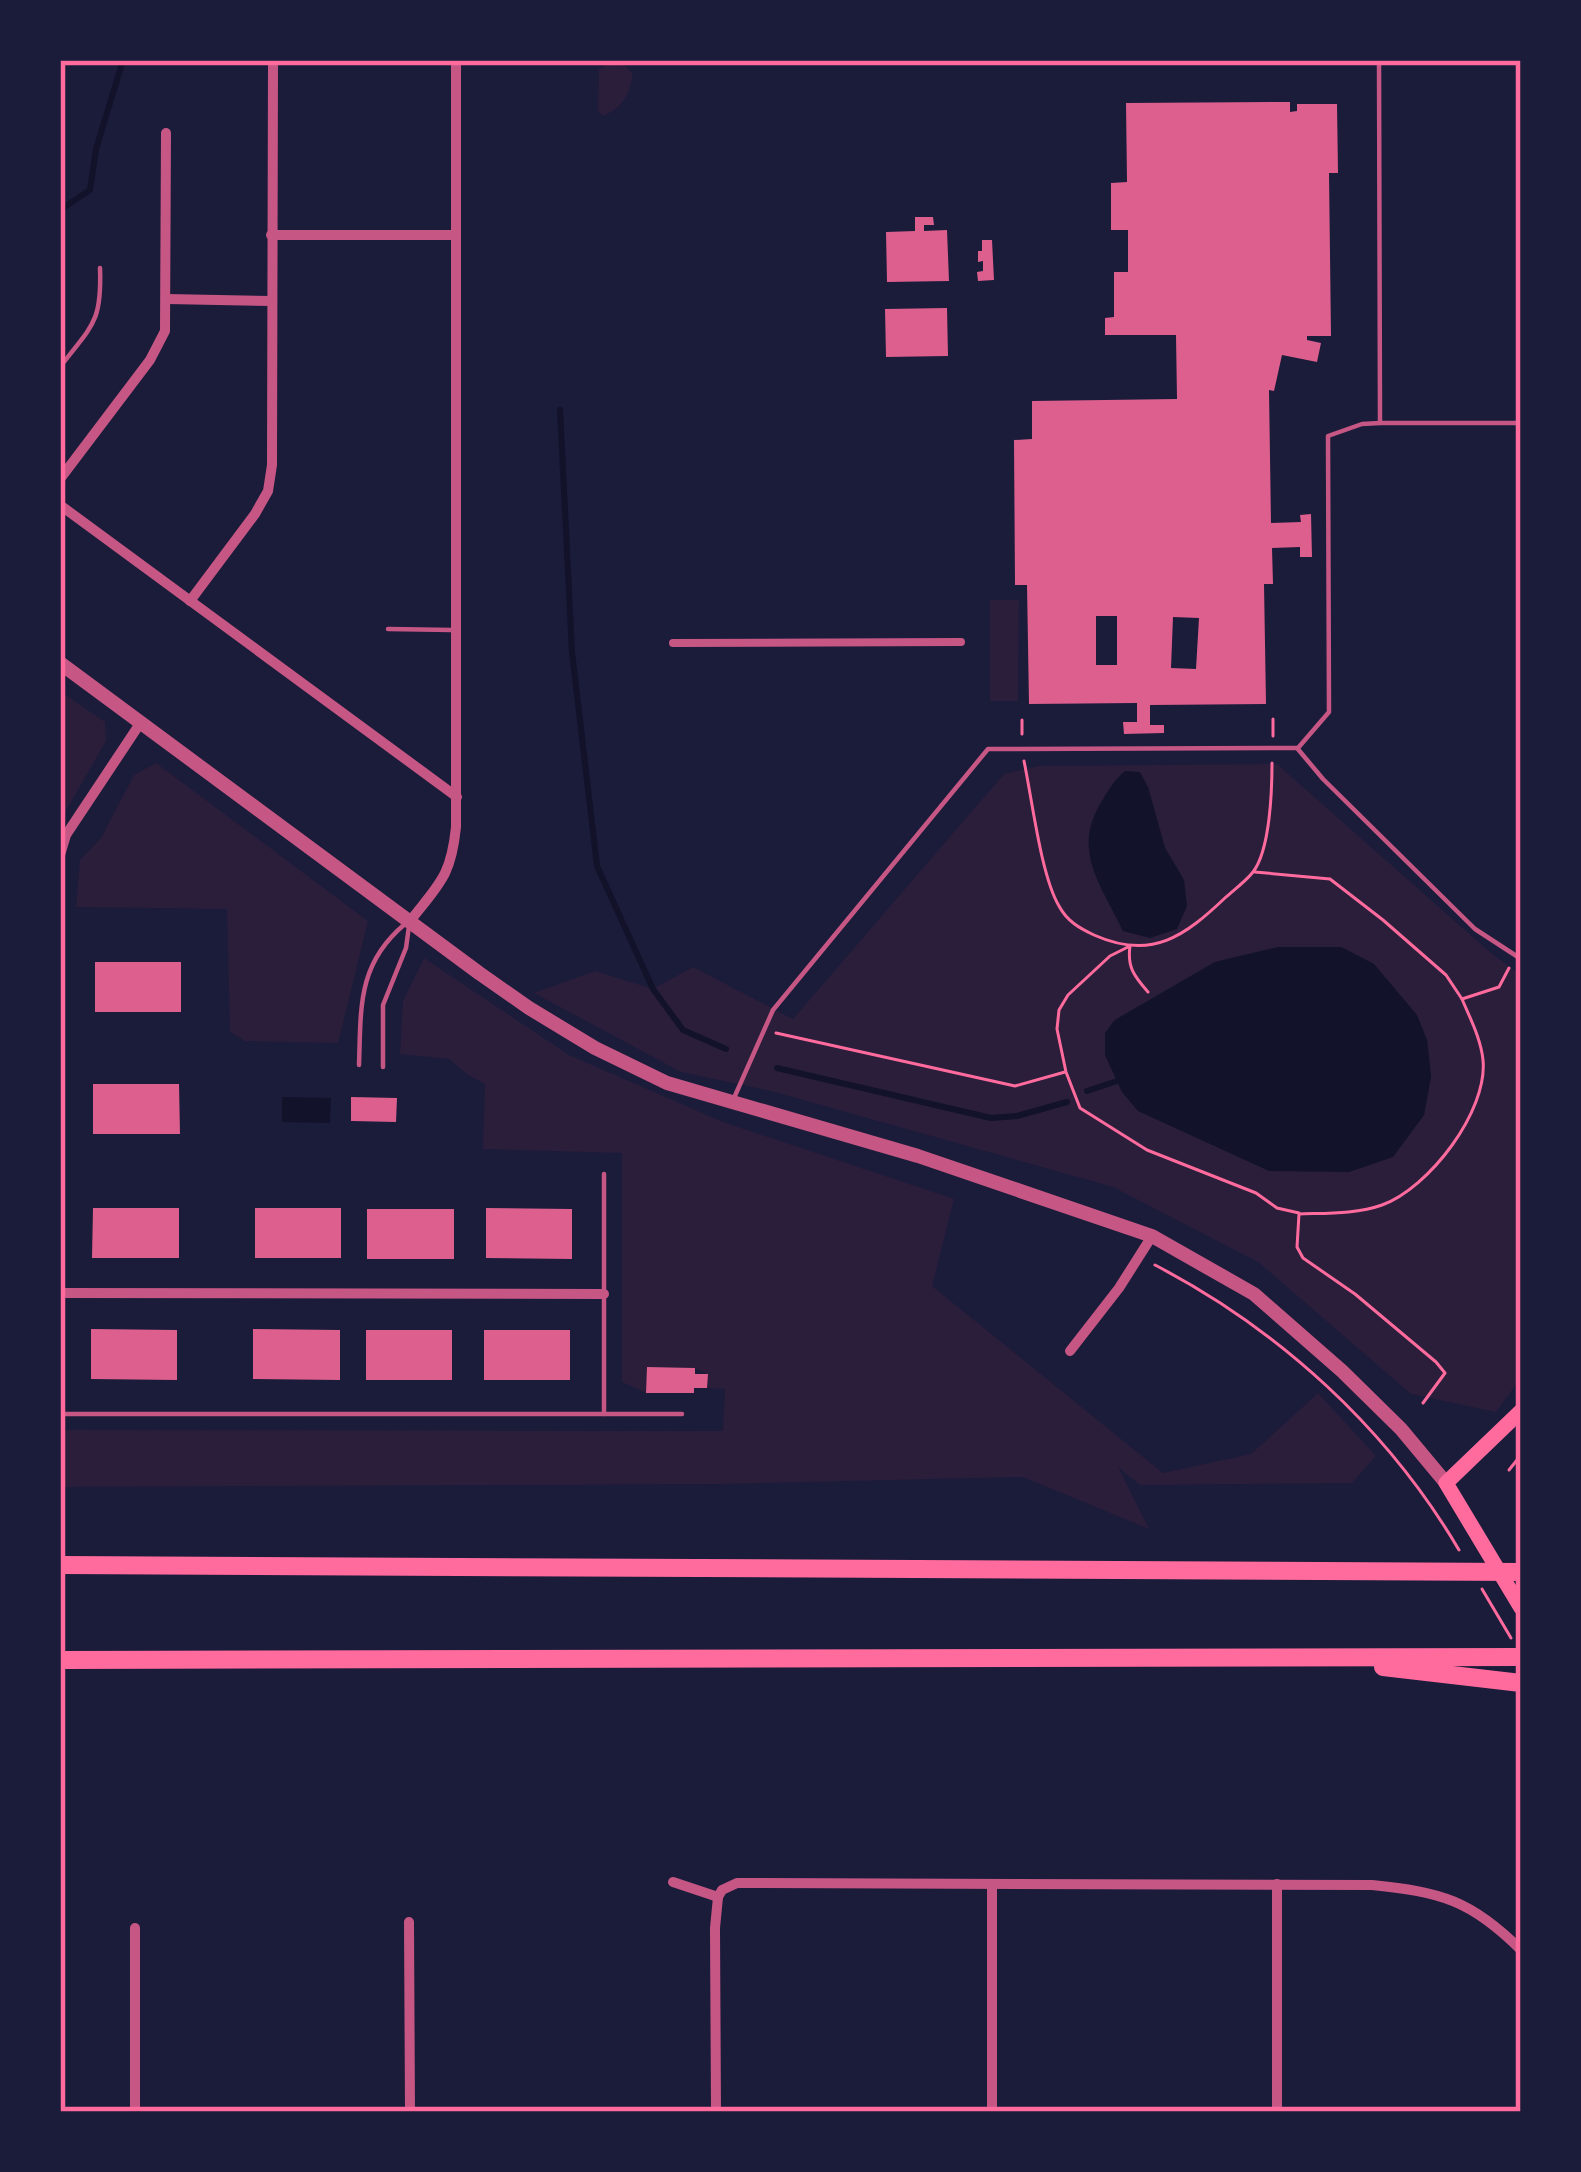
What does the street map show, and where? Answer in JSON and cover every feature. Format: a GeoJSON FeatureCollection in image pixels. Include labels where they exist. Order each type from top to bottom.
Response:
{"type":"FeatureCollection","features":[{"type":"Feature","properties":{"kind":"highway"},"geometry":{"type":"LineString","coordinates":[[60,1565],[1521,1572]]}},
{"type":"Feature","properties":{"kind":"highway"},"geometry":{"type":"LineString","coordinates":[[1295,1657],[1514,1682]]}},
{"type":"Feature","properties":{"kind":"highway"},"geometry":{"type":"LineString","coordinates":[[60,1660],[1521,1657]]}},
{"type":"Feature","properties":{"kind":"main road"},"geometry":{"type":"LineString","coordinates":[[1521,1412],[1446,1483],[1521,1608]]}},
{"type":"Feature","properties":{"kind":"street"},"geometry":{"type":"LineString","coordinates":[[190,601],[268,491],[272,466],[273,60]]}},
{"type":"Feature","properties":{"kind":"street"},"geometry":{"type":"LineString","coordinates":[[410,921],[446,875],[453,854],[457,797],[456,60]]}},
{"type":"Feature","properties":{"kind":"street"},"geometry":{"type":"LineString","coordinates":[[60,479],[150,360],[165,331],[166,133]]}},
{"type":"Feature","properties":{"kind":"street"},"geometry":{"type":"LineString","coordinates":[[271,235],[456,235]]}},
{"type":"Feature","properties":{"kind":"street"},"geometry":{"type":"LineString","coordinates":[[167,299],[272,301]]}},
{"type":"Feature","properties":{"kind":"street"},"geometry":{"type":"LineString","coordinates":[[60,505],[457,797]]}},
{"type":"Feature","properties":{"kind":"street"},"geometry":{"type":"LineString","coordinates":[[673,643],[961,642]]}},
{"type":"Feature","properties":{"kind":"street"},"geometry":{"type":"LineString","coordinates":[[60,662],[529,1008],[595,1048],[667,1083],[918,1156],[1152,1237],[1254,1294],[1342,1371],[1446,1483]]}},
{"type":"Feature","properties":{"kind":"street"},"geometry":{"type":"LineString","coordinates":[[60,855],[66,835],[141,722]]}},
{"type":"Feature","properties":{"kind":"street"},"geometry":{"type":"LineString","coordinates":[[1070,1351],[1152,1237]]}},
{"type":"Feature","properties":{"kind":"street"},"geometry":{"type":"LineString","coordinates":[[60,1293],[604,1294]]}},
{"type":"Feature","properties":{"kind":"street"},"geometry":{"type":"LineString","coordinates":[[673,1882],[718,1898]]}},
{"type":"Feature","properties":{"kind":"street"},"geometry":{"type":"LineString","coordinates":[[716,2112],[715,1928],[718,1898],[722,1890],[737,1883],[1372,1885],[1451,1899],[1489,1918],[1521,1949]]}},
{"type":"Feature","properties":{"kind":"street"},"geometry":{"type":"LineString","coordinates":[[1276,2112],[1277,1884]]}},
{"type":"Feature","properties":{"kind":"street"},"geometry":{"type":"LineString","coordinates":[[992,1885],[992,2112]]}},
{"type":"Feature","properties":{"kind":"street"},"geometry":{"type":"LineString","coordinates":[[409,1922],[410,2112]]}},
{"type":"Feature","properties":{"kind":"street"},"geometry":{"type":"LineString","coordinates":[[134,2112],[135,1928]]}},
{"type":"Feature","properties":{"kind":"lane"},"geometry":{"type":"LineString","coordinates":[[1379,60],[1380,423]]}},
{"type":"Feature","properties":{"kind":"lane"},"geometry":{"type":"LineString","coordinates":[[60,367],[96,320],[100,268]]}},
{"type":"Feature","properties":{"kind":"lane"},"geometry":{"type":"LineString","coordinates":[[732,1103],[773,1010],[988,749],[1298,748],[1329,712],[1328,436],[1362,424],[1521,422]]}},
{"type":"Feature","properties":{"kind":"lane"},"geometry":{"type":"LineString","coordinates":[[388,629],[458,630]]}},
{"type":"Feature","properties":{"kind":"lane"},"geometry":{"type":"LineString","coordinates":[[1298,748],[1323,779],[1474,929],[1518,957]]}},
{"type":"Feature","properties":{"kind":"lane"},"geometry":{"type":"LineString","coordinates":[[359,1065],[362,990],[385,941],[410,921]]}},
{"type":"Feature","properties":{"kind":"lane"},"geometry":{"type":"LineString","coordinates":[[383,1067],[383,1005],[406,948],[410,921]]}},
{"type":"Feature","properties":{"kind":"lane"},"geometry":{"type":"LineString","coordinates":[[604,1174],[604,1414]]}},
{"type":"Feature","properties":{"kind":"lane"},"geometry":{"type":"LineString","coordinates":[[60,1414],[682,1414]]}},
{"type":"Feature","properties":{"kind":"path"},"geometry":{"type":"LineString","coordinates":[[1253,872],[1330,879],[1446,975],[1462,999],[1480,1045],[1481,1086],[1471,1113],[1442,1159],[1414,1187],[1382,1205],[1342,1213],[1299,1214],[1277,1208],[1256,1193],[1147,1150],[1080,1108],[1066,1072],[1057,1029],[1059,1010],[1068,995],[1110,956],[1130,946],[1181,935],[1253,872],[1264,852],[1273,719]]}},
{"type":"Feature","properties":{"kind":"path"},"geometry":{"type":"LineString","coordinates":[[1022,720],[1021,749],[1048,879],[1058,905],[1073,924],[1130,946]]}},
{"type":"Feature","properties":{"kind":"path"},"geometry":{"type":"LineString","coordinates":[[1130,946],[1132,974],[1148,992]]}},
{"type":"Feature","properties":{"kind":"path"},"geometry":{"type":"LineString","coordinates":[[1462,999],[1499,987],[1518,957]]}},
{"type":"Feature","properties":{"kind":"path"},"geometry":{"type":"LineString","coordinates":[[764,1031],[1015,1086],[1066,1072]]}},
{"type":"Feature","properties":{"kind":"path"},"geometry":{"type":"LineString","coordinates":[[1299,1214],[1297,1247],[1303,1258],[1354,1294],[1445,1373],[1423,1403]]}},
{"type":"Feature","properties":{"kind":"path"},"geometry":{"type":"LineString","coordinates":[[1139,1257],[1196,1287],[1286,1348],[1372,1432],[1425,1496],[1458,1549]]}},
{"type":"Feature","properties":{"kind":"path"},"geometry":{"type":"LineString","coordinates":[[1509,1470],[1521,1456]]}},
{"type":"Feature","properties":{"kind":"path"},"geometry":{"type":"LineString","coordinates":[[1479,1584],[1510,1637]]}},
{"type":"Feature","properties":{"kind":"shaded area"},"geometry":{"type":"Polygon","coordinates":[[[610,62],[625,66],[632,80],[620,105],[602,116],[598,110],[599,69],[610,62]]]}},
{"type":"Feature","properties":{"kind":"shaded area"},"geometry":{"type":"Polygon","coordinates":[[[990,600],[1019,600],[1018,701],[990,701],[990,600]]]}},
{"type":"Feature","properties":{"kind":"shaded area"},"geometry":{"type":"Polygon","coordinates":[[[60,691],[105,722],[106,741],[60,821],[60,691]]]}},
{"type":"Feature","properties":{"kind":"shaded area"},"geometry":{"type":"Polygon","coordinates":[[[156,763],[368,921],[338,1043],[245,1041],[230,1032],[227,909],[76,907],[80,860],[101,838],[134,775],[156,763]]]}},
{"type":"Feature","properties":{"kind":"shaded area"},"geometry":{"type":"Polygon","coordinates":[[[1277,764],[1521,975],[1521,1378],[1496,1412],[1411,1394],[1258,1262],[1113,1187],[771,1091],[681,1072],[534,993],[595,971],[653,989],[693,967],[793,1019],[1004,774],[1039,766],[1277,764]],[[1116,778],[1184,880],[1165,848],[1148,787],[1116,778]],[[1278,947],[1215,962],[1115,1020],[1105,1033],[1424,1115],[1431,1076],[1427,1040],[1374,964],[1341,947],[1278,947]]]}},
{"type":"Feature","properties":{"kind":"shaded area"},"geometry":{"type":"Polygon","coordinates":[[[1125,771],[1140,772],[1165,848],[1184,880],[1187,906],[1177,929],[1150,938],[1123,931],[1089,851],[1093,819],[1125,771]]]}},
{"type":"Feature","properties":{"kind":"shaded area"},"geometry":{"type":"Polygon","coordinates":[[[1278,947],[1341,947],[1374,964],[1417,1015],[1427,1040],[1431,1076],[1424,1115],[1393,1157],[1349,1172],[1269,1171],[1138,1111],[1122,1092],[1105,1055],[1105,1033],[1115,1020],[1215,962],[1278,947]]]}},
{"type":"Feature","properties":{"kind":"shaded area"},"geometry":{"type":"Polygon","coordinates":[[[424,958],[569,1055],[723,1122],[954,1199],[932,1286],[1163,1473],[1251,1454],[1318,1393],[1376,1456],[1352,1483],[1140,1485],[1118,1467],[1149,1529],[1023,1477],[720,1484],[60,1487],[60,1430],[723,1431],[725,1389],[707,1388],[707,1374],[695,1368],[648,1367],[646,1393],[622,1382],[622,1153],[483,1149],[485,1084],[449,1059],[400,1054],[403,1001],[424,958]]]}},
{"type":"Feature","properties":{"kind":"shaded area"},"geometry":{"type":"Polygon","coordinates":[[[282,1097],[331,1098],[330,1123],[282,1122],[282,1097]]]}},
{"type":"Feature","properties":{"kind":"building"},"geometry":{"type":"Polygon","coordinates":[[[1290,102],[1290,112],[1297,111],[1297,104],[1337,104],[1338,173],[1329,173],[1331,336],[1307,336],[1321,343],[1317,362],[1282,355],[1274,391],[1269,390],[1271,523],[1301,522],[1300,515],[1311,514],[1312,557],[1300,557],[1300,547],[1272,548],[1273,584],[1264,584],[1266,704],[1150,705],[1150,725],[1164,725],[1164,733],[1124,734],[1123,722],[1137,722],[1137,703],[1029,704],[1027,585],[1015,585],[1014,440],[1032,439],[1032,401],[1177,399],[1176,335],[1105,335],[1105,318],[1114,317],[1114,272],[1128,272],[1128,230],[1111,230],[1111,183],[1127,182],[1126,103],[1290,102]],[[1096,616],[1096,665],[1117,665],[1117,616],[1096,616]],[[1173,617],[1171,668],[1196,669],[1199,618],[1173,617]]]}},
{"type":"Feature","properties":{"kind":"building"},"geometry":{"type":"Polygon","coordinates":[[[915,217],[933,217],[934,225],[924,225],[924,231],[947,230],[949,281],[887,282],[886,232],[915,231],[915,217]]]}},
{"type":"Feature","properties":{"kind":"building"},"geometry":{"type":"Polygon","coordinates":[[[982,240],[992,240],[994,280],[978,281],[977,272],[983,271],[983,261],[978,262],[982,240]]]}},
{"type":"Feature","properties":{"kind":"building"},"geometry":{"type":"Polygon","coordinates":[[[947,308],[948,356],[886,357],[885,309],[947,308]]]}},
{"type":"Feature","properties":{"kind":"building"},"geometry":{"type":"Polygon","coordinates":[[[95,962],[181,962],[181,1012],[95,1012],[95,962]]]}},
{"type":"Feature","properties":{"kind":"building"},"geometry":{"type":"Polygon","coordinates":[[[93,1084],[179,1084],[180,1134],[93,1134],[93,1084]]]}},
{"type":"Feature","properties":{"kind":"building"},"geometry":{"type":"Polygon","coordinates":[[[351,1097],[397,1098],[396,1122],[351,1121],[351,1097]]]}},
{"type":"Feature","properties":{"kind":"building"},"geometry":{"type":"Polygon","coordinates":[[[93,1208],[179,1208],[179,1258],[92,1258],[93,1208]]]}},
{"type":"Feature","properties":{"kind":"building"},"geometry":{"type":"Polygon","coordinates":[[[255,1208],[341,1208],[341,1258],[255,1258],[255,1208]]]}},
{"type":"Feature","properties":{"kind":"building"},"geometry":{"type":"Polygon","coordinates":[[[486,1208],[572,1209],[572,1259],[486,1258],[486,1208]]]}},
{"type":"Feature","properties":{"kind":"building"},"geometry":{"type":"Polygon","coordinates":[[[367,1209],[454,1209],[454,1259],[367,1259],[367,1209]]]}},
{"type":"Feature","properties":{"kind":"building"},"geometry":{"type":"Polygon","coordinates":[[[91,1329],[177,1330],[177,1380],[91,1379],[91,1329]]]}},
{"type":"Feature","properties":{"kind":"building"},"geometry":{"type":"Polygon","coordinates":[[[253,1329],[340,1330],[340,1380],[253,1379],[253,1329]]]}},
{"type":"Feature","properties":{"kind":"building"},"geometry":{"type":"Polygon","coordinates":[[[366,1330],[452,1330],[452,1380],[366,1380],[366,1330]]]}},
{"type":"Feature","properties":{"kind":"building"},"geometry":{"type":"Polygon","coordinates":[[[484,1330],[570,1330],[570,1380],[484,1380],[484,1330]]]}},
{"type":"Feature","properties":{"kind":"building"},"geometry":{"type":"Polygon","coordinates":[[[647,1367],[695,1368],[695,1374],[708,1374],[707,1388],[694,1388],[694,1393],[646,1393],[647,1367]]]}},
{"type":"Feature","properties":{"kind":"waterway"},"geometry":{"type":"LineString","coordinates":[[60,210],[90,190],[96,149],[123,60]]}},
{"type":"Feature","properties":{"kind":"waterway"},"geometry":{"type":"LineString","coordinates":[[560,410],[572,652],[597,866],[653,989],[683,1030],[726,1049]]}},
{"type":"Feature","properties":{"kind":"waterway"},"geometry":{"type":"LineString","coordinates":[[777,1068],[991,1118],[1067,1102]]}},
{"type":"Feature","properties":{"kind":"waterway"},"geometry":{"type":"LineString","coordinates":[[1087,1091],[1117,1081]]}}]}
